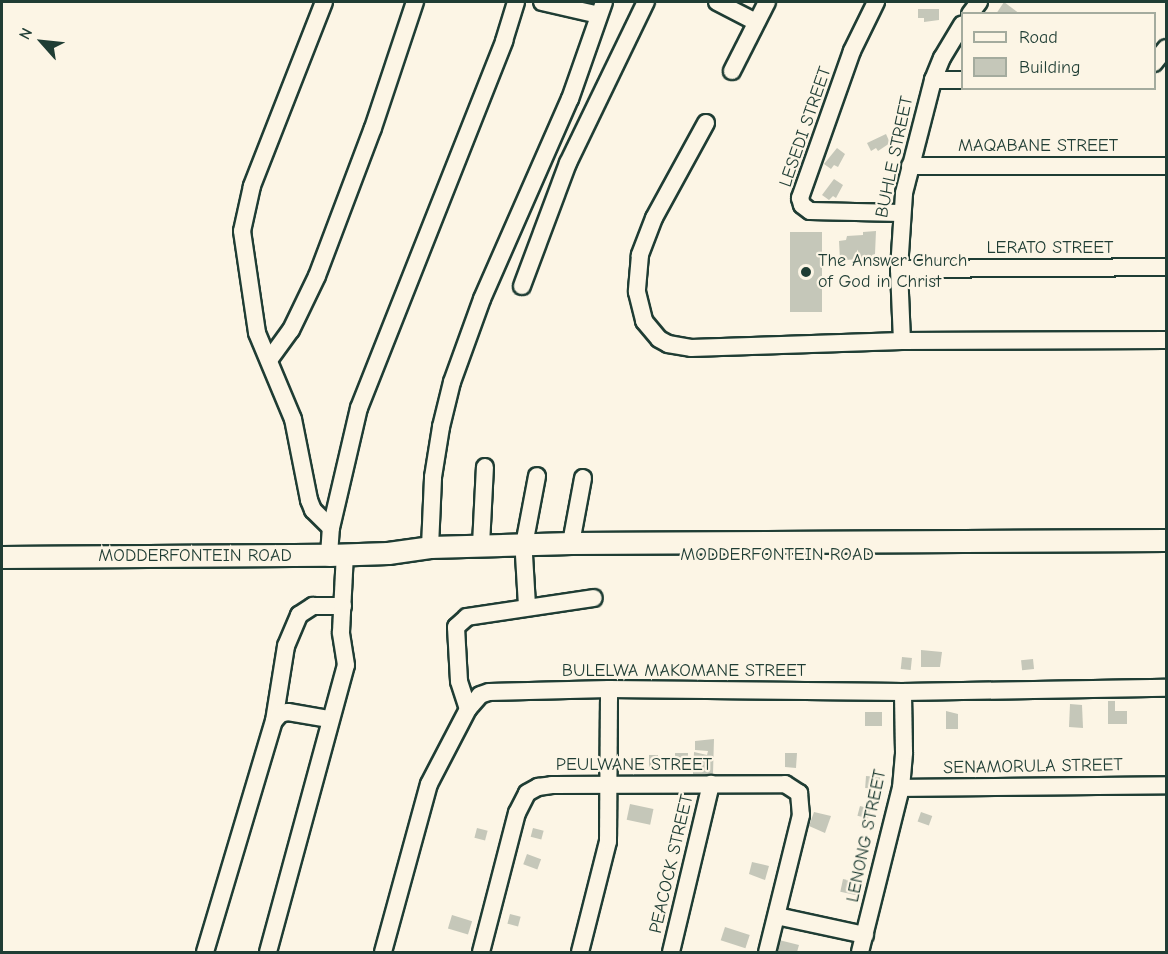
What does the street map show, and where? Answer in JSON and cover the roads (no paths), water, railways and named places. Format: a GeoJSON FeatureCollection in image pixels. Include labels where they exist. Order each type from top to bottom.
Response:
{"type":"FeatureCollection","features":[{"type":"Feature","properties":{"kind":"main road","name":"MODDERFONTEIN ROAD"},"geometry":{"type":"LineString","coordinates":[[388,553],[401,557],[426,557],[524,550],[572,543],[1167,540]]}},
{"type":"Feature","properties":{"kind":"main road","name":"MODDERFONTEIN ROAD"},"geometry":{"type":"LineString","coordinates":[[2,557],[337,555],[481,545],[596,557],[1167,552]]}},
{"type":"Feature","properties":{"kind":"street"},"geometry":{"type":"LineString","coordinates":[[324,2],[252,186],[242,222],[257,333],[293,419],[309,500],[314,510],[331,528]]}},
{"type":"Feature","properties":{"kind":"street"},"geometry":{"type":"LineString","coordinates":[[269,360],[291,330],[317,276],[373,128],[415,2]]}},
{"type":"Feature","properties":{"kind":"street"},"geometry":{"type":"LineString","coordinates":[[268,952],[329,719],[346,664],[341,632],[343,606],[337,555],[331,528],[359,408],[504,41],[516,2]]}},
{"type":"Feature","properties":{"kind":"street"},"geometry":{"type":"LineString","coordinates":[[430,547],[433,477],[441,427],[452,382],[482,299],[570,99],[601,8],[542,2]]}},
{"type":"Feature","properties":{"kind":"street"},"geometry":{"type":"LineString","coordinates":[[522,286],[568,164],[646,2]]}},
{"type":"Feature","properties":{"kind":"street"},"geometry":{"type":"LineString","coordinates":[[717,2],[756,22]]}},
{"type":"Feature","properties":{"kind":"street"},"geometry":{"type":"LineString","coordinates":[[732,70],[767,2]]}},
{"type":"Feature","properties":{"kind":"street","name":"LESEDI STREET"},"geometry":{"type":"LineString","coordinates":[[876,2],[852,51],[800,198],[802,205],[810,212],[901,213]]}},
{"type":"Feature","properties":{"kind":"street","name":"BUHLE STREET"},"geometry":{"type":"LineString","coordinates":[[902,341],[899,269],[901,213],[910,166],[933,80],[942,58],[961,28]]}},
{"type":"Feature","properties":{"kind":"street"},"geometry":{"type":"LineString","coordinates":[[1156,62],[1167,48]]}},
{"type":"Feature","properties":{"kind":"street"},"geometry":{"type":"LineString","coordinates":[[933,80],[961,80]]}},
{"type":"Feature","properties":{"kind":"street"},"geometry":{"type":"LineString","coordinates":[[706,123],[654,218],[640,255],[637,283],[639,306],[644,321],[659,339],[668,344],[692,348],[902,341],[1167,340]]}},
{"type":"Feature","properties":{"kind":"street","name":"MAQABANE STREET"},"geometry":{"type":"LineString","coordinates":[[910,166],[1167,166]]}},
{"type":"Feature","properties":{"kind":"street","name":"LERATO STREET"},"geometry":{"type":"LineString","coordinates":[[899,269],[1167,267]]}},
{"type":"Feature","properties":{"kind":"street"},"geometry":{"type":"LineString","coordinates":[[481,545],[485,467]]}},
{"type":"Feature","properties":{"kind":"street"},"geometry":{"type":"LineString","coordinates":[[527,606],[524,550],[537,476]]}},
{"type":"Feature","properties":{"kind":"street"},"geometry":{"type":"LineString","coordinates":[[572,543],[583,478]]}},
{"type":"Feature","properties":{"kind":"street"},"geometry":{"type":"LineString","coordinates":[[468,709],[459,681],[456,627],[467,617],[527,606],[594,598]]}},
{"type":"Feature","properties":{"kind":"street"},"geometry":{"type":"LineString","coordinates":[[205,952],[274,721],[286,646],[299,615],[313,606],[343,606]]}},
{"type":"Feature","properties":{"kind":"street","name":"BULELWA MAKOMANE STREET"},"geometry":{"type":"LineString","coordinates":[[384,952],[429,784],[468,709],[480,695],[489,692],[609,689],[903,692],[1167,688]]}},
{"type":"Feature","properties":{"kind":"street"},"geometry":{"type":"LineString","coordinates":[[580,952],[606,850],[610,785],[609,689]]}},
{"type":"Feature","properties":{"kind":"street","name":"LENONG STREET"},"geometry":{"type":"LineString","coordinates":[[860,952],[901,788],[904,752],[903,692]]}},
{"type":"Feature","properties":{"kind":"street"},"geometry":{"type":"LineString","coordinates":[[274,721],[280,714],[288,712],[329,719]]}},
{"type":"Feature","properties":{"kind":"street","name":"PEULWANE STREET"},"geometry":{"type":"LineString","coordinates":[[481,952],[517,813],[527,793],[538,787],[552,784],[785,784],[800,793],[801,815],[777,916]]}},
{"type":"Feature","properties":{"kind":"street","name":"PEACOCK STREET"},"geometry":{"type":"LineString","coordinates":[[671,952],[711,784]]}},
{"type":"Feature","properties":{"kind":"street","name":"SENAMORULA STREET"},"geometry":{"type":"LineString","coordinates":[[901,788],[1167,785]]}},
{"type":"Feature","properties":{"kind":"street"},"geometry":{"type":"LineString","coordinates":[[767,952],[777,916],[865,934]]}},
{"type":"Feature","properties":{"kind":"place","name":"The Answer Church of God in Christ"},"geometry":{"type":"Point","coordinates":[806,272]}}]}
